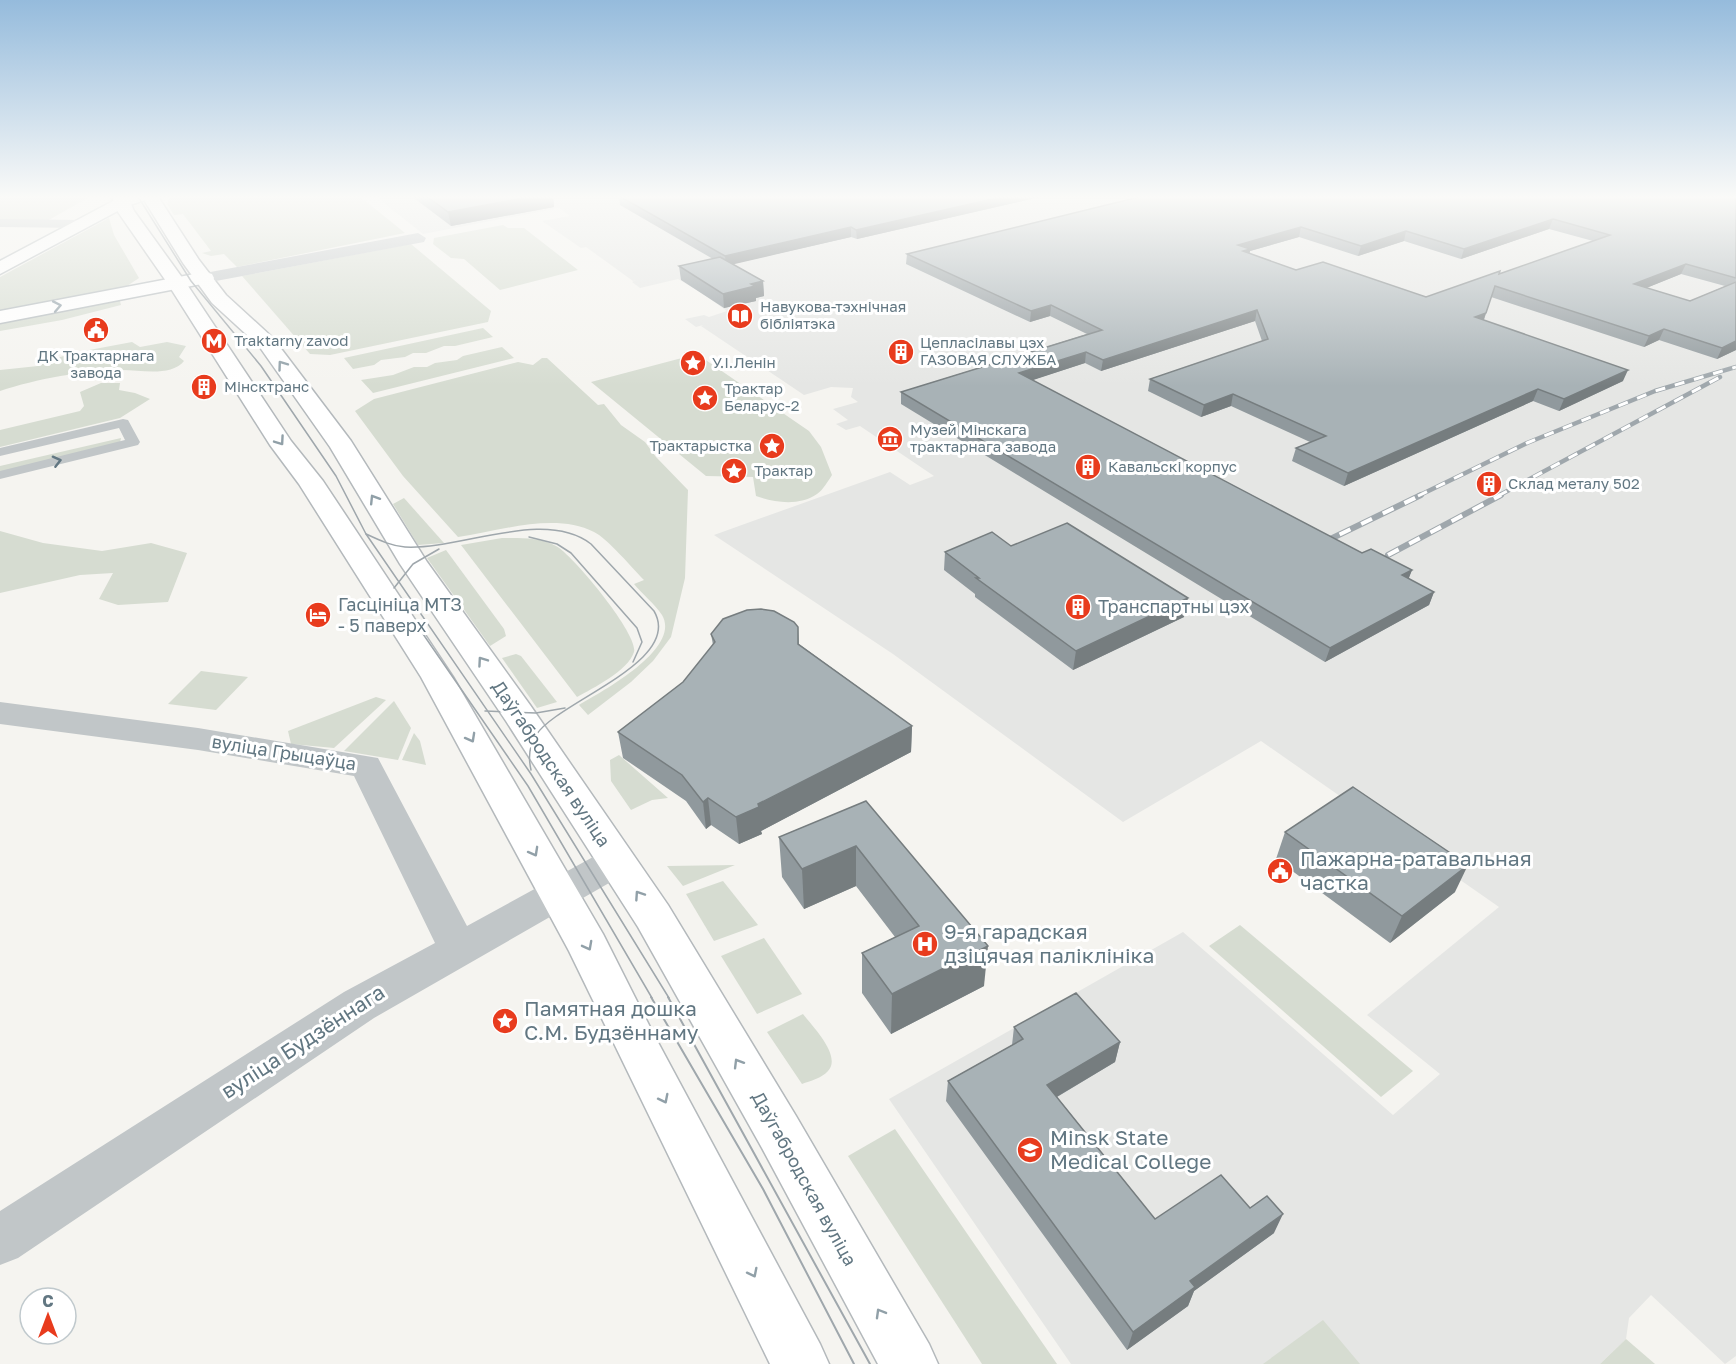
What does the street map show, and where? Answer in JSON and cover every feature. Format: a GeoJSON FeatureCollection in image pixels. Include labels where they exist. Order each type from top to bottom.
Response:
{"type":"FeatureCollection","features":[{"type":"Feature","properties":{"kind":"main road"},"geometry":{"type":"LineString","coordinates":[[0,268],[15,259]]}},
{"type":"Feature","properties":{"kind":"main road","name":"Даўгабродская вуліца"},"geometry":{"type":"LineString","coordinates":[[172,259],[191,281],[241,384],[310,481],[438,677],[558,896],[588,946],[637,1047],[800,1364]]}},
{"type":"Feature","properties":{"kind":"main road","name":"Даўгабродская вуліца"},"geometry":{"type":"LineString","coordinates":[[189,259],[192,263],[191,281]]}},
{"type":"Feature","properties":{"kind":"main road","name":"Даўгабродская вуліца"},"geometry":{"type":"LineString","coordinates":[[191,281],[219,299],[266,342],[342,446],[414,564],[518,713],[653,916],[779,1132],[909,1364]]}},
{"type":"Feature","properties":{"kind":"main road"},"geometry":{"type":"LineString","coordinates":[[0,317],[191,281]]}},
{"type":"Feature","properties":{"kind":"street"},"geometry":{"type":"LineString","coordinates":[[191,281],[309,259]]}},
{"type":"Feature","properties":{"kind":"street"},"geometry":{"type":"LineString","coordinates":[[0,452],[123,423],[133,442],[0,475]]}},
{"type":"Feature","properties":{"kind":"street","name":"вуліца Грыцаўца"},"geometry":{"type":"LineString","coordinates":[[0,713],[241,745],[366,766],[458,948]]}},
{"type":"Feature","properties":{"kind":"street","name":"вуліца Будзённага"},"geometry":{"type":"LineString","coordinates":[[0,1240],[344,1014],[458,948],[558,896],[616,861]]}},
{"type":"Feature","properties":{"kind":"shaded area"},"geometry":{"type":"Polygon","coordinates":[[[34,259],[128,259],[139,278],[124,288],[0,311],[0,277],[34,259]]]}},
{"type":"Feature","properties":{"kind":"shaded area"},"geometry":{"type":"Polygon","coordinates":[[[229,259],[278,259],[237,267],[229,259]]]}},
{"type":"Feature","properties":{"kind":"shaded area"},"geometry":{"type":"Polygon","coordinates":[[[334,259],[428,259],[491,311],[488,322],[330,355],[310,354],[242,276],[334,259]]]}},
{"type":"Feature","properties":{"kind":"shaded area"},"geometry":{"type":"Polygon","coordinates":[[[459,259],[563,259],[578,270],[500,290],[464,259],[459,259]]]}},
{"type":"Feature","properties":{"kind":"shaded area"},"geometry":{"type":"Polygon","coordinates":[[[602,259],[1736,259],[1736,1356],[1725,1364],[1651,1295],[1629,1318],[1626,1339],[1600,1364],[1071,1364],[889,1099],[1183,932],[1393,1115],[1440,1074],[1367,1015],[1499,907],[1261,741],[1123,822],[893,654],[714,535],[890,472],[910,485],[934,476],[860,426],[846,430],[836,424],[848,420],[833,409],[858,402],[851,397],[853,388],[831,387],[804,395],[701,326],[703,325],[696,327],[685,319],[704,315],[709,317],[727,311],[700,292],[678,279],[640,288],[632,282],[636,280],[633,281],[602,259]]]}},
{"type":"Feature","properties":{"kind":"shaded area"},"geometry":{"type":"Polygon","coordinates":[[[115,300],[120,301],[121,305],[62,320],[0,331],[0,324],[115,300]]]}},
{"type":"Feature","properties":{"kind":"shaded area"},"geometry":{"type":"Polygon","coordinates":[[[483,328],[493,337],[455,346],[444,346],[426,353],[413,353],[405,357],[381,360],[374,365],[353,369],[344,358],[483,328]]]}},
{"type":"Feature","properties":{"kind":"shaded area"},"geometry":{"type":"Polygon","coordinates":[[[132,342],[140,347],[167,342],[186,346],[179,357],[184,361],[164,371],[108,370],[77,373],[0,391],[0,370],[38,366],[40,362],[132,342]]]}},
{"type":"Feature","properties":{"kind":"shaded area"},"geometry":{"type":"Polygon","coordinates":[[[502,347],[514,358],[373,393],[361,380],[393,375],[414,367],[427,367],[435,363],[457,360],[463,356],[502,347]]]}},
{"type":"Feature","properties":{"kind":"shaded area"},"geometry":{"type":"Polygon","coordinates":[[[697,354],[809,431],[821,447],[832,475],[819,492],[810,498],[795,502],[779,502],[756,496],[753,477],[706,476],[591,382],[697,354]]]}},
{"type":"Feature","properties":{"kind":"shaded area"},"geometry":{"type":"Polygon","coordinates":[[[542,358],[547,358],[598,405],[604,404],[621,425],[645,442],[656,457],[688,490],[685,578],[671,637],[653,661],[631,682],[588,715],[579,705],[636,668],[661,642],[665,628],[662,615],[634,584],[644,580],[606,540],[579,526],[545,523],[458,537],[403,476],[355,411],[374,399],[518,362],[533,365],[542,358]]]}},
{"type":"Feature","properties":{"kind":"shaded area"},"geometry":{"type":"Polygon","coordinates":[[[101,383],[120,383],[119,390],[150,399],[120,418],[0,447],[0,430],[80,411],[84,406],[80,392],[101,383]]]}},
{"type":"Feature","properties":{"kind":"shaded area"},"geometry":{"type":"Polygon","coordinates":[[[121,438],[120,443],[0,472],[0,466],[121,438]]]}},
{"type":"Feature","properties":{"kind":"shaded area"},"geometry":{"type":"Polygon","coordinates":[[[404,498],[444,543],[418,545],[393,504],[404,498]]]}},
{"type":"Feature","properties":{"kind":"shaded area"},"geometry":{"type":"Polygon","coordinates":[[[0,531],[43,543],[102,551],[151,543],[187,553],[168,602],[118,605],[99,599],[113,573],[80,575],[0,593],[0,531]]]}},
{"type":"Feature","properties":{"kind":"shaded area"},"geometry":{"type":"Polygon","coordinates":[[[502,538],[529,539],[550,543],[576,564],[616,613],[633,643],[634,652],[625,666],[577,697],[461,545],[502,538]]]}},
{"type":"Feature","properties":{"kind":"shaded area"},"geometry":{"type":"Polygon","coordinates":[[[446,550],[504,629],[506,636],[490,646],[427,558],[446,550]]]}},
{"type":"Feature","properties":{"kind":"shaded area"},"geometry":{"type":"Polygon","coordinates":[[[516,654],[521,656],[557,702],[537,708],[502,658],[516,654]]]}},
{"type":"Feature","properties":{"kind":"shaded area"},"geometry":{"type":"Polygon","coordinates":[[[201,671],[248,677],[216,710],[168,704],[201,671]]]}},
{"type":"Feature","properties":{"kind":"shaded area"},"geometry":{"type":"Polygon","coordinates":[[[376,697],[386,700],[334,748],[291,744],[288,731],[376,697]]]}},
{"type":"Feature","properties":{"kind":"shaded area"},"geometry":{"type":"Polygon","coordinates":[[[394,701],[411,728],[398,760],[344,751],[394,701]]]}},
{"type":"Feature","properties":{"kind":"shaded area"},"geometry":{"type":"Polygon","coordinates":[[[414,733],[420,741],[426,765],[402,760],[414,733]]]}},
{"type":"Feature","properties":{"kind":"shaded area"},"geometry":{"type":"Polygon","coordinates":[[[619,755],[668,798],[652,800],[631,810],[611,781],[610,760],[619,755]]]}},
{"type":"Feature","properties":{"kind":"shaded area"},"geometry":{"type":"Polygon","coordinates":[[[735,865],[683,886],[667,866],[735,865]]]}},
{"type":"Feature","properties":{"kind":"shaded area"},"geometry":{"type":"Polygon","coordinates":[[[723,881],[758,925],[714,941],[686,894],[723,881]]]}},
{"type":"Feature","properties":{"kind":"shaded area"},"geometry":{"type":"Polygon","coordinates":[[[1240,925],[1413,1071],[1381,1097],[1209,946],[1240,925]]]}},
{"type":"Feature","properties":{"kind":"shaded area"},"geometry":{"type":"Polygon","coordinates":[[[764,938],[802,994],[757,1014],[721,956],[764,938]]]}},
{"type":"Feature","properties":{"kind":"shaded area"},"geometry":{"type":"Polygon","coordinates":[[[803,1014],[825,1042],[829,1050],[831,1065],[823,1076],[802,1084],[767,1032],[803,1014]]]}},
{"type":"Feature","properties":{"kind":"shaded area"},"geometry":{"type":"Polygon","coordinates":[[[895,1129],[1057,1364],[982,1364],[848,1156],[895,1129]]]}},
{"type":"Feature","properties":{"kind":"shaded area"},"geometry":{"type":"Polygon","coordinates":[[[1323,1320],[1360,1364],[1263,1364],[1323,1320]]]}},
{"type":"Feature","properties":{"kind":"shaded area"},"geometry":{"type":"Polygon","coordinates":[[[1626,1339],[1655,1364],[1600,1364],[1626,1339]]]}},
{"type":"Feature","properties":{"kind":"building"},"geometry":{"type":"Polygon","coordinates":[[[723,259],[763,281],[751,284],[755,286],[723,294],[679,266],[723,259]]]}},
{"type":"Feature","properties":{"kind":"building"},"geometry":{"type":"Polygon","coordinates":[[[917,259],[1264,259],[1296,270],[1323,262],[1426,297],[1543,259],[1736,259],[1736,278],[1686,264],[1634,284],[1690,301],[1736,282],[1736,341],[1722,348],[1664,329],[1649,336],[1495,286],[1486,313],[1475,317],[1628,370],[1564,399],[1538,389],[1348,473],[1296,448],[1326,436],[1233,394],[1204,405],[1150,379],[1268,339],[1257,310],[1103,360],[1086,352],[1019,373],[1362,553],[1371,549],[1412,570],[1402,575],[1434,592],[1330,648],[901,392],[1102,330],[1051,305],[1031,311],[917,259]]]}},
{"type":"Feature","properties":{"kind":"building","name":"Транспартны цэх"},"geometry":{"type":"Polygon","coordinates":[[[1067,523],[1188,598],[1076,651],[976,578],[979,578],[945,552],[992,532],[1011,546],[1067,523]]]}},
{"type":"Feature","properties":{"kind":"building"},"geometry":{"type":"Polygon","coordinates":[[[747,610],[774,611],[794,622],[798,627],[798,644],[912,726],[736,817],[708,798],[703,802],[682,775],[618,732],[683,682],[715,642],[711,634],[723,619],[747,610]]]}},
{"type":"Feature","properties":{"kind":"building"},"geometry":{"type":"Polygon","coordinates":[[[1353,787],[1468,865],[1402,916],[1285,832],[1353,787]]]}},
{"type":"Feature","properties":{"kind":"building"},"geometry":{"type":"Polygon","coordinates":[[[866,801],[988,946],[892,994],[862,953],[919,926],[856,846],[802,869],[779,837],[866,801]]]}},
{"type":"Feature","properties":{"kind":"building","name":"Minsk State Medical College"},"geometry":{"type":"Polygon","coordinates":[[[1076,993],[1120,1042],[1047,1085],[1155,1219],[1221,1175],[1250,1208],[1267,1196],[1283,1214],[1190,1281],[1195,1287],[1133,1332],[948,1081],[1023,1039],[1014,1027],[1076,993]]]}},
{"type":"Feature","properties":{"kind":"tram line"},"geometry":{"type":"LineString","coordinates":[[177,259],[191,281],[261,366],[336,476],[366,534]]}},
{"type":"Feature","properties":{"kind":"tram line"},"geometry":{"type":"LineString","coordinates":[[366,534],[390,544],[405,547],[451,543],[526,530],[550,530],[572,534],[591,544],[654,611],[658,630],[651,647],[636,664],[568,708],[536,735],[529,756],[531,770]]}},
{"type":"Feature","properties":{"kind":"tram line"},"geometry":{"type":"LineString","coordinates":[[366,534],[399,582]]}},
{"type":"Feature","properties":{"kind":"tram line"},"geometry":{"type":"LineString","coordinates":[[529,537],[557,544],[571,553],[637,628],[642,642],[633,662]]}},
{"type":"Feature","properties":{"kind":"tram line"},"geometry":{"type":"LineString","coordinates":[[399,582],[413,564],[439,549]]}},
{"type":"Feature","properties":{"kind":"tram line"},"geometry":{"type":"LineString","coordinates":[[394,588],[399,582]]}},
{"type":"Feature","properties":{"kind":"tram line"},"geometry":{"type":"LineString","coordinates":[[399,582],[488,711]]}},
{"type":"Feature","properties":{"kind":"tram line"},"geometry":{"type":"LineString","coordinates":[[423,634],[528,786],[652,998]]}},
{"type":"Feature","properties":{"kind":"tram line"},"geometry":{"type":"LineString","coordinates":[[488,711],[536,713],[565,708]]}},
{"type":"Feature","properties":{"kind":"tram line"},"geometry":{"type":"LineString","coordinates":[[488,711],[531,774],[669,998]]}},
{"type":"Feature","properties":{"kind":"tram line"},"geometry":{"type":"LineString","coordinates":[[651,997],[763,1189],[854,1364]]}},
{"type":"Feature","properties":{"kind":"tram line"},"geometry":{"type":"LineString","coordinates":[[668,997],[870,1364]]}},
{"type":"Feature","properties":{"kind":"railway"},"geometry":{"type":"LineString","coordinates":[[1418,496],[1527,443],[1655,391],[1736,367]]}},
{"type":"Feature","properties":{"kind":"railway"},"geometry":{"type":"LineString","coordinates":[[1498,496],[1720,377]]}},
{"type":"Feature","properties":{"kind":"railway"},"geometry":{"type":"LineString","coordinates":[[1318,545],[1421,495]]}},
{"type":"Feature","properties":{"kind":"railway"},"geometry":{"type":"LineString","coordinates":[[1388,555],[1501,495]]}},
{"type":"Feature","properties":{"kind":"place","name":"Навукова-тэхнічная бібліятэка"},"geometry":{"type":"Point","coordinates":[740,316]}},
{"type":"Feature","properties":{"kind":"place","name":"ДК Трактарнага завода"},"geometry":{"type":"Point","coordinates":[96,330]}},
{"type":"Feature","properties":{"kind":"place","name":"Traktarny zavod"},"geometry":{"type":"Point","coordinates":[214,341]}},
{"type":"Feature","properties":{"kind":"place","name":"Цепласілавы цэх ГАЗОВАЯ СЛУЖБА"},"geometry":{"type":"Point","coordinates":[901,352]}},
{"type":"Feature","properties":{"kind":"place","name":"У.І.Ленін"},"geometry":{"type":"Point","coordinates":[693,363]}},
{"type":"Feature","properties":{"kind":"place","name":"Мінсктранс"},"geometry":{"type":"Point","coordinates":[204,387]}},
{"type":"Feature","properties":{"kind":"place","name":"Трактар Беларус-2"},"geometry":{"type":"Point","coordinates":[705,398]}},
{"type":"Feature","properties":{"kind":"place","name":"Музей Мінскага трактарнага завода"},"geometry":{"type":"Point","coordinates":[890,439]}},
{"type":"Feature","properties":{"kind":"place","name":"Трактарыстка"},"geometry":{"type":"Point","coordinates":[772,446]}},
{"type":"Feature","properties":{"kind":"place","name":"Кавальскі корпус"},"geometry":{"type":"Point","coordinates":[1088,467]}},
{"type":"Feature","properties":{"kind":"place","name":"Трактар"},"geometry":{"type":"Point","coordinates":[734,471]}},
{"type":"Feature","properties":{"kind":"place","name":"Склад металу 502"},"geometry":{"type":"Point","coordinates":[1489,484]}},
{"type":"Feature","properties":{"kind":"place","name":"Транспартны цэх"},"geometry":{"type":"Point","coordinates":[1078,607]}},
{"type":"Feature","properties":{"kind":"place","name":"Гасцініца МТЗ - 5 паверх"},"geometry":{"type":"Point","coordinates":[318,615]}},
{"type":"Feature","properties":{"kind":"place","name":"Пажарна-ратавальная частка"},"geometry":{"type":"Point","coordinates":[1280,871]}},
{"type":"Feature","properties":{"kind":"place","name":"9-я гарадская дзіцячая паліклініка"},"geometry":{"type":"Point","coordinates":[925,944]}},
{"type":"Feature","properties":{"kind":"place","name":"Памятная дошка С.М. Будзённаму"},"geometry":{"type":"Point","coordinates":[505,1021]}},
{"type":"Feature","properties":{"kind":"place","name":"Minsk State Medical College"},"geometry":{"type":"Point","coordinates":[1030,1150]}}]}
